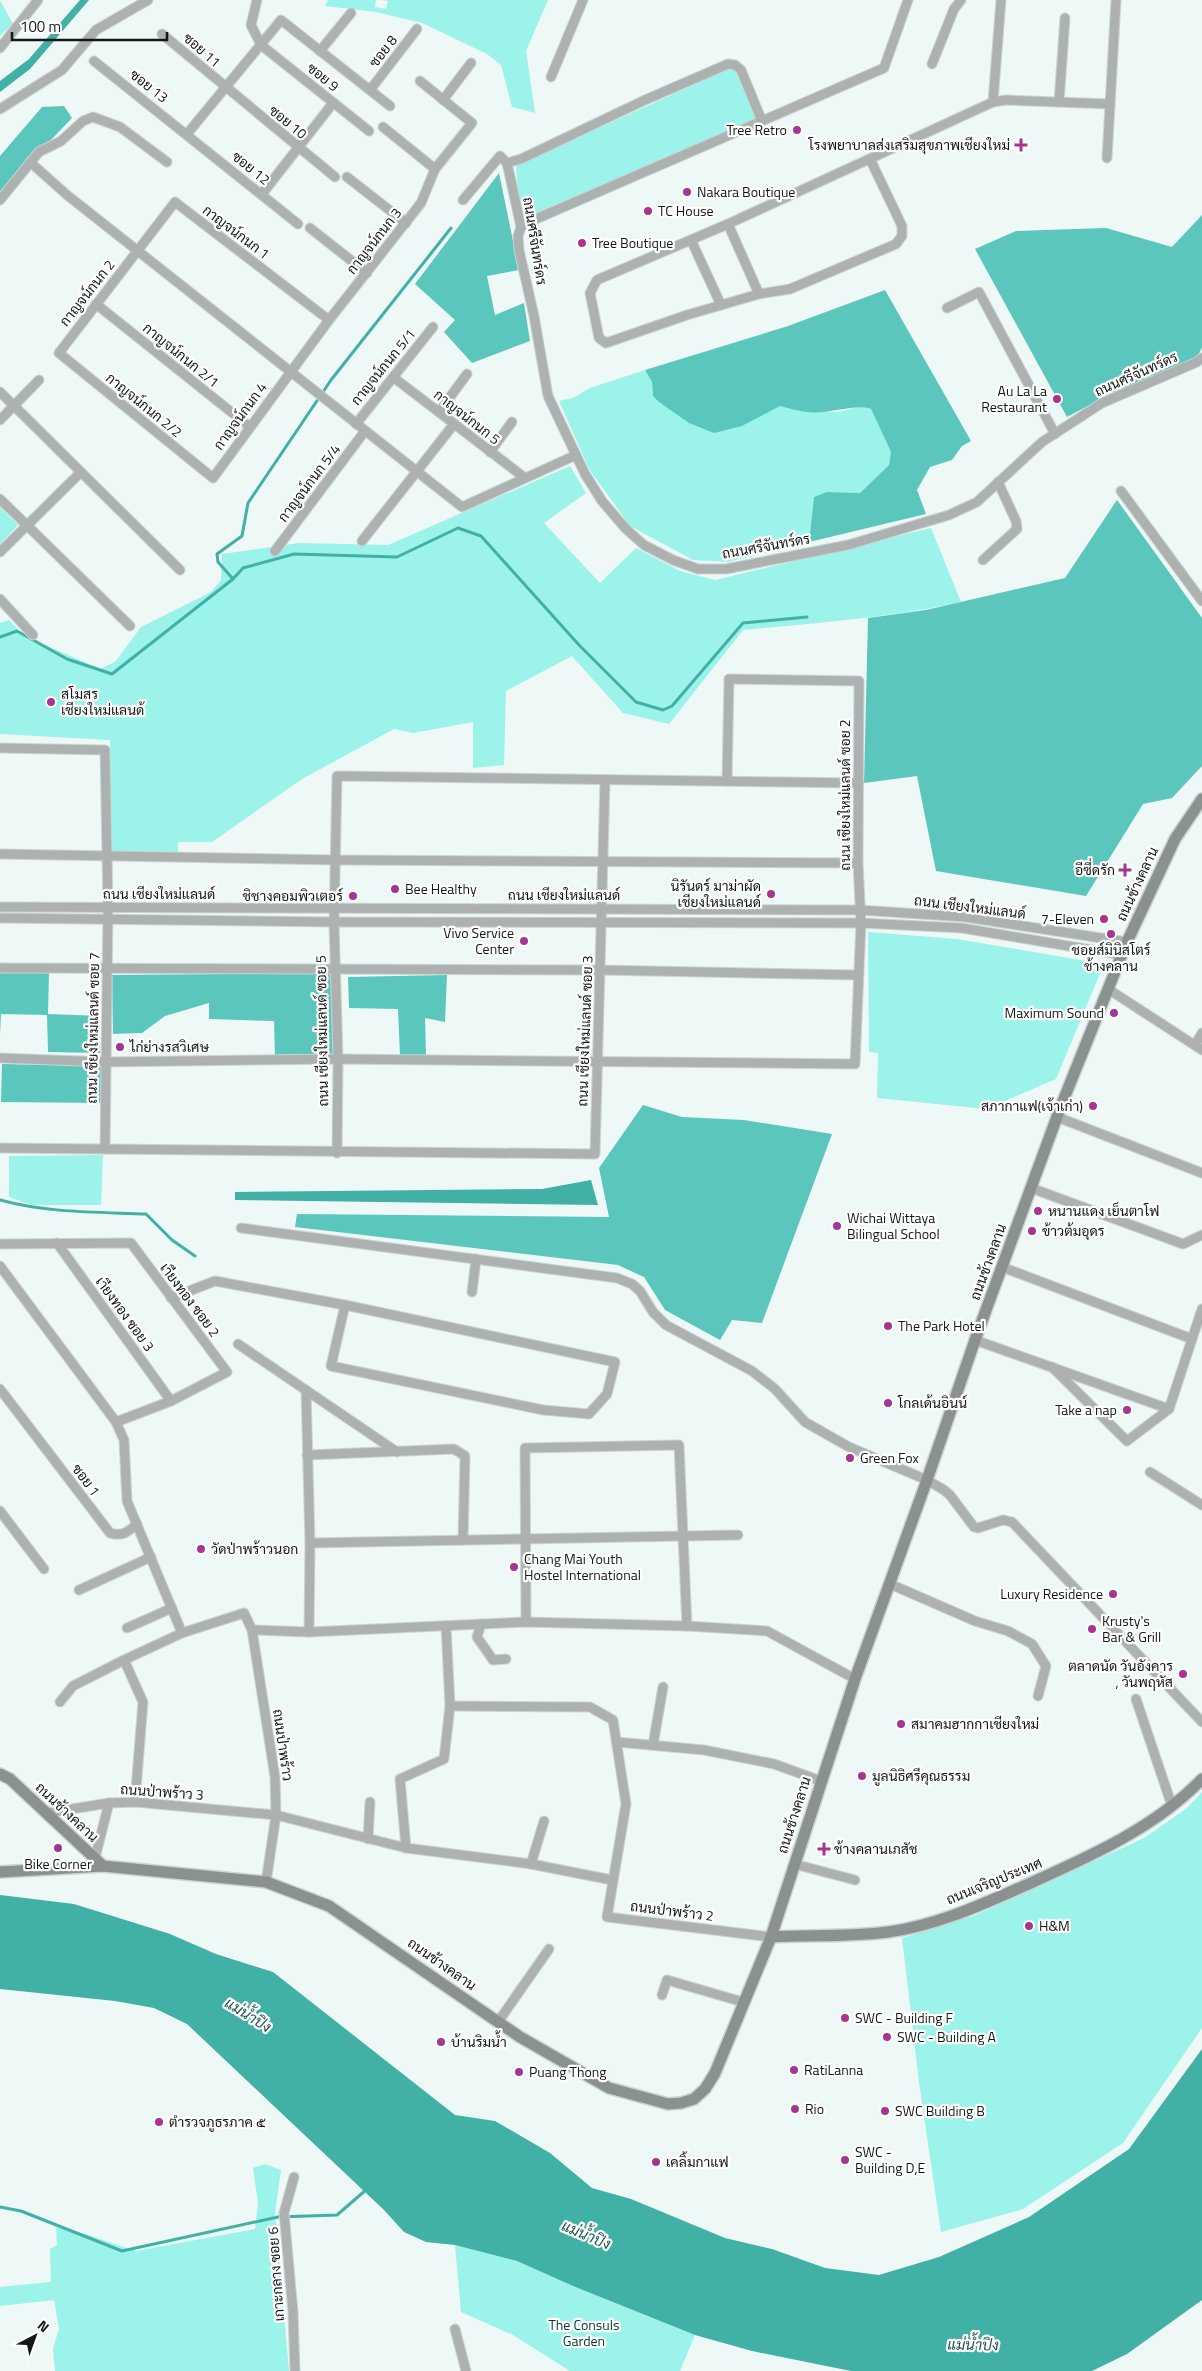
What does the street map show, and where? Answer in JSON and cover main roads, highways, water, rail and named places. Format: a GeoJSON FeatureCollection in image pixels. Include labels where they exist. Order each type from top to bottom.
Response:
{"type":"FeatureCollection","features":[{"type":"Feature","properties":{"kind":"water"},"geometry":{"type":"Polygon","coordinates":[[[80,0],[89,0],[30,69],[0,92],[0,81],[29,59],[80,0]]]}},
{"type":"Feature","properties":{"kind":"water"},"geometry":{"type":"Polygon","coordinates":[[[591,1180],[598,1205],[235,1200],[235,1192],[542,1189],[591,1180]]]}},
{"type":"Feature","properties":{"kind":"water","name":"แม่น้ำปิง"},"geometry":{"type":"Polygon","coordinates":[[[0,1895],[74,1904],[170,1934],[216,1954],[273,1972],[455,2115],[495,2121],[550,2153],[592,2188],[631,2199],[725,2238],[772,2249],[825,2268],[879,2275],[939,2257],[1029,2217],[1129,2149],[1202,2049],[1202,2300],[1127,2354],[1092,2371],[851,2371],[752,2351],[695,2335],[573,2286],[517,2261],[455,2245],[426,2242],[404,2232],[384,2210],[187,2024],[154,2008],[115,2001],[0,1989],[0,1895]]]}},
{"type":"Feature","properties":{"kind":"waterway"},"geometry":{"type":"LineString","coordinates":[[233,579],[218,562],[217,554],[242,536],[248,503],[331,380],[451,228]]}},
{"type":"Feature","properties":{"kind":"waterway"},"geometry":{"type":"LineString","coordinates":[[0,637],[17,631],[67,659],[112,674],[233,579],[243,568],[294,554],[397,557],[458,528],[481,536],[579,645],[636,702],[663,710],[672,706],[743,623],[807,617]]}},
{"type":"Feature","properties":{"kind":"waterway"},"geometry":{"type":"LineString","coordinates":[[0,1200],[54,1210],[146,1214],[172,1240],[195,1256]]}},
{"type":"Feature","properties":{"kind":"waterway"},"geometry":{"type":"LineString","coordinates":[[0,2207],[21,2211],[122,2251],[278,2217],[337,2215],[367,2189]]}},
{"type":"Feature","properties":{"kind":"place","name":"Tree Retro"},"geometry":{"type":"Point","coordinates":[797,130]}},
{"type":"Feature","properties":{"kind":"place","name":"โรงพยาบาลส่งเสริมสุขภาพเชียงใหม่"},"geometry":{"type":"Point","coordinates":[1021,145]}},
{"type":"Feature","properties":{"kind":"place","name":"Nakara Boutique"},"geometry":{"type":"Point","coordinates":[687,192]}},
{"type":"Feature","properties":{"kind":"place","name":"TC House"},"geometry":{"type":"Point","coordinates":[648,211]}},
{"type":"Feature","properties":{"kind":"place","name":"Tree Boutique"},"geometry":{"type":"Point","coordinates":[582,243]}},
{"type":"Feature","properties":{"kind":"place","name":"Au La La Restaurant"},"geometry":{"type":"Point","coordinates":[1057,399]}},
{"type":"Feature","properties":{"kind":"place","name":"สโมสร เชียงใหม่แลนด้"},"geometry":{"type":"Point","coordinates":[51,702]}},
{"type":"Feature","properties":{"kind":"place","name":"อีซี่ดรัก"},"geometry":{"type":"Point","coordinates":[1125,870]}},
{"type":"Feature","properties":{"kind":"place","name":"Bee Healthy"},"geometry":{"type":"Point","coordinates":[395,889]}},
{"type":"Feature","properties":{"kind":"place","name":"นิรันดร์ มาม่าผัด เชียงใหม่แลนด์"},"geometry":{"type":"Point","coordinates":[771,894]}},
{"type":"Feature","properties":{"kind":"place","name":"ชิชางคอมพิวเตอร์"},"geometry":{"type":"Point","coordinates":[353,896]}},
{"type":"Feature","properties":{"kind":"place","name":"7-Eleven"},"geometry":{"type":"Point","coordinates":[1104,919]}},
{"type":"Feature","properties":{"kind":"place","name":"ชอยส์มินิสโตร์ ช้างคลาน"},"geometry":{"type":"Point","coordinates":[1111,934]}},
{"type":"Feature","properties":{"kind":"place","name":"Vivo Service Center"},"geometry":{"type":"Point","coordinates":[524,941]}},
{"type":"Feature","properties":{"kind":"place","name":"Maximum Sound"},"geometry":{"type":"Point","coordinates":[1114,1013]}},
{"type":"Feature","properties":{"kind":"place","name":"ไก่ย่างรสวิเศษ"},"geometry":{"type":"Point","coordinates":[120,1047]}},
{"type":"Feature","properties":{"kind":"place","name":"สภากาแฟ(เจ้าเก่า)"},"geometry":{"type":"Point","coordinates":[1093,1106]}},
{"type":"Feature","properties":{"kind":"place","name":"หนานแดง เย็นตาโฟ"},"geometry":{"type":"Point","coordinates":[1038,1211]}},
{"type":"Feature","properties":{"kind":"place","name":"Wichai Wittaya Bilingual School"},"geometry":{"type":"Point","coordinates":[837,1226]}},
{"type":"Feature","properties":{"kind":"place","name":"ข้าวต้มอุดร"},"geometry":{"type":"Point","coordinates":[1032,1231]}},
{"type":"Feature","properties":{"kind":"place","name":"The Park Hotel"},"geometry":{"type":"Point","coordinates":[888,1326]}},
{"type":"Feature","properties":{"kind":"place","name":"โกลเด้นอินน์"},"geometry":{"type":"Point","coordinates":[888,1403]}},
{"type":"Feature","properties":{"kind":"place","name":"Take a nap"},"geometry":{"type":"Point","coordinates":[1127,1410]}},
{"type":"Feature","properties":{"kind":"place","name":"Green Fox"},"geometry":{"type":"Point","coordinates":[850,1458]}},
{"type":"Feature","properties":{"kind":"place","name":"วัดป่าพร้าวนอก"},"geometry":{"type":"Point","coordinates":[201,1549]}},
{"type":"Feature","properties":{"kind":"place","name":"Chang Mai Youth Hostel International"},"geometry":{"type":"Point","coordinates":[514,1567]}},
{"type":"Feature","properties":{"kind":"place","name":"Luxury Residence"},"geometry":{"type":"Point","coordinates":[1113,1594]}},
{"type":"Feature","properties":{"kind":"place","name":"Krusty's Bar & Grill"},"geometry":{"type":"Point","coordinates":[1092,1629]}},
{"type":"Feature","properties":{"kind":"place","name":"ตลาดนัด วันอังคาร , วันพฤหัส"},"geometry":{"type":"Point","coordinates":[1183,1674]}},
{"type":"Feature","properties":{"kind":"place","name":"สมาคมฮากกาเชียงใหม่"},"geometry":{"type":"Point","coordinates":[901,1724]}},
{"type":"Feature","properties":{"kind":"place","name":"มูลนิธิศรีคุณธรรม"},"geometry":{"type":"Point","coordinates":[862,1776]}},
{"type":"Feature","properties":{"kind":"place","name":"Bike Corner"},"geometry":{"type":"Point","coordinates":[58,1848]}},
{"type":"Feature","properties":{"kind":"place","name":"ช้างคลานเภสัช"},"geometry":{"type":"Point","coordinates":[824,1849]}},
{"type":"Feature","properties":{"kind":"place","name":"H&M"},"geometry":{"type":"Point","coordinates":[1029,1926]}},
{"type":"Feature","properties":{"kind":"place","name":"SWC - Building F"},"geometry":{"type":"Point","coordinates":[845,2018]}},
{"type":"Feature","properties":{"kind":"place","name":"SWC - Building A"},"geometry":{"type":"Point","coordinates":[887,2037]}},
{"type":"Feature","properties":{"kind":"place","name":"บ้านริมน้ำ"},"geometry":{"type":"Point","coordinates":[441,2042]}},
{"type":"Feature","properties":{"kind":"place","name":"RatiLanna"},"geometry":{"type":"Point","coordinates":[794,2070]}},
{"type":"Feature","properties":{"kind":"place","name":"Puang Thong"},"geometry":{"type":"Point","coordinates":[519,2072]}},
{"type":"Feature","properties":{"kind":"place","name":"Rio"},"geometry":{"type":"Point","coordinates":[795,2109]}},
{"type":"Feature","properties":{"kind":"place","name":"SWC Building B"},"geometry":{"type":"Point","coordinates":[885,2111]}},
{"type":"Feature","properties":{"kind":"place","name":"ตำรวจภูธรภาค ๕"},"geometry":{"type":"Point","coordinates":[159,2122]}},
{"type":"Feature","properties":{"kind":"place","name":"SWC - Building D,E"},"geometry":{"type":"Point","coordinates":[845,2160]}},
{"type":"Feature","properties":{"kind":"place","name":"เคลิ้มกาแฟ"},"geometry":{"type":"Point","coordinates":[656,2162]}},
{"type":"Feature","properties":{"kind":"park label","name":"The Consuls Garden"},"geometry":{"type":"Point","coordinates":[584,2334]}}]}
